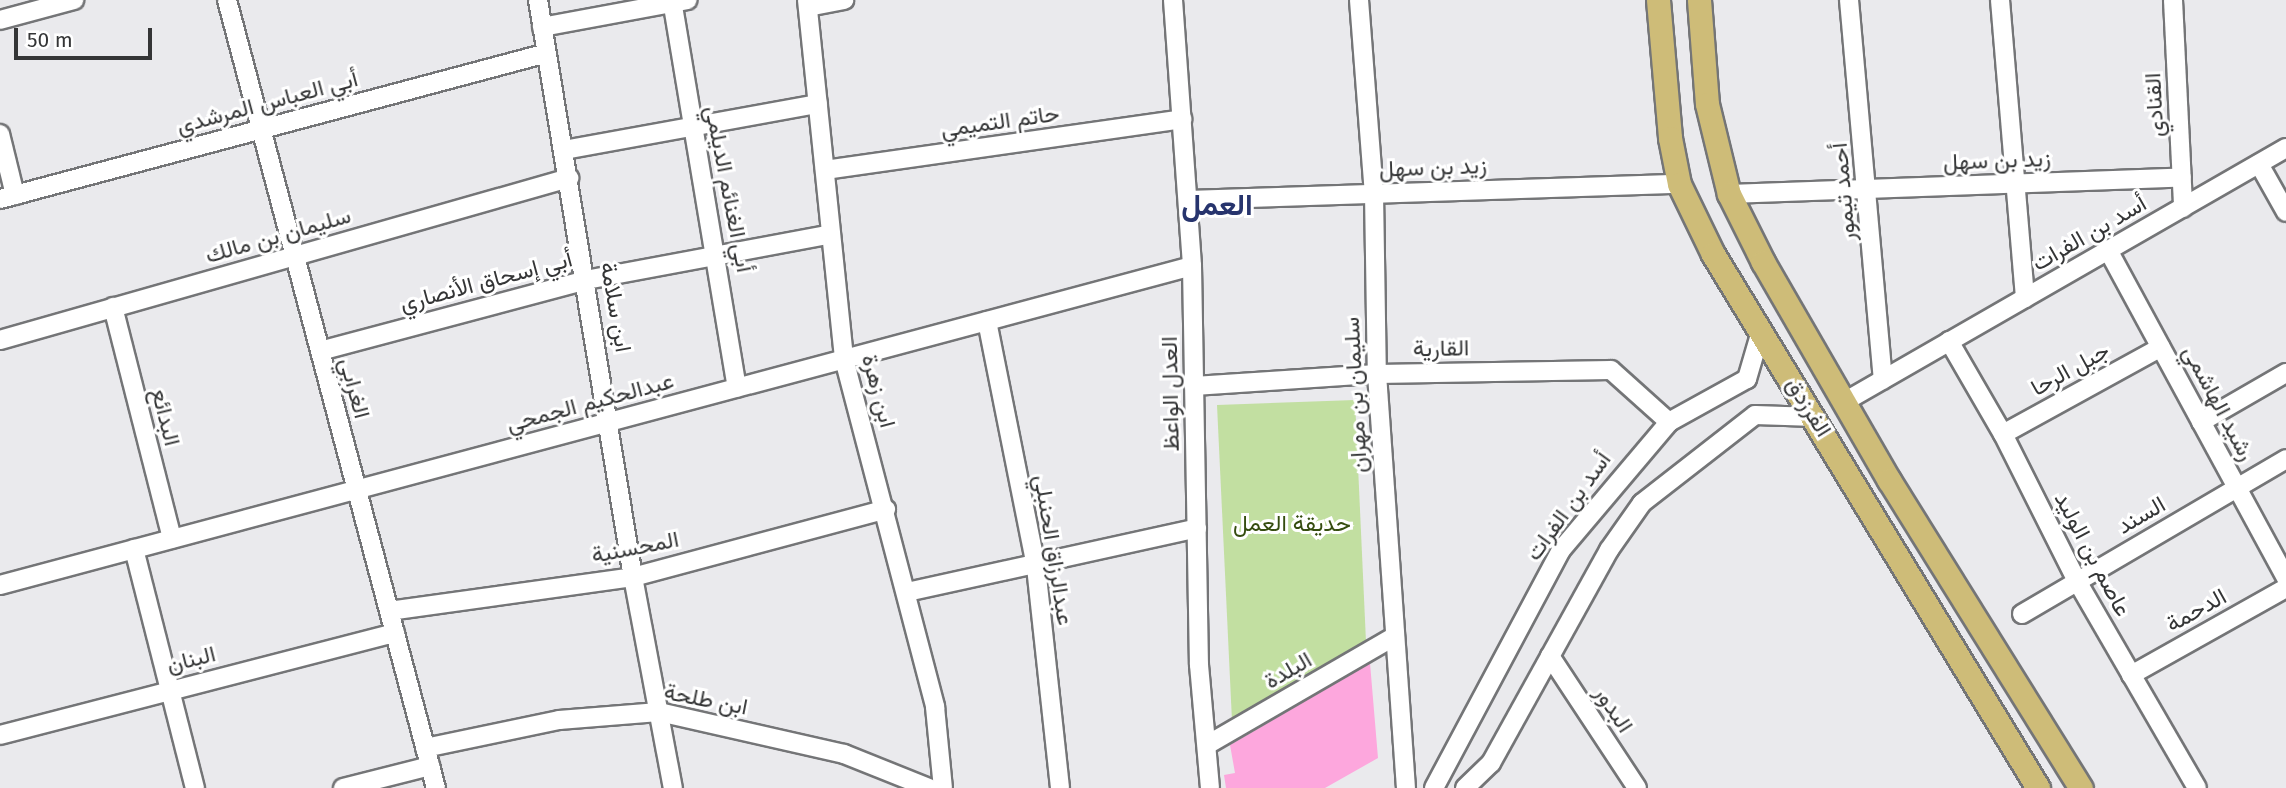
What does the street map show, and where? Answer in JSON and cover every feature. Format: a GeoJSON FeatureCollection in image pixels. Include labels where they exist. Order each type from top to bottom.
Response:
{"type":"FeatureCollection","features":[{"type":"Feature","properties":{"kind":"main road","name":"الفرزدق"},"geometry":{"type":"LineString","coordinates":[[1658,0],[1670,138],[1679,184],[1713,254],[1815,417],[2038,788]]}},
{"type":"Feature","properties":{"kind":"main road","name":"الفرزدق"},"geometry":{"type":"LineString","coordinates":[[1699,0],[1707,104],[1729,194],[1844,402],[2081,788]]}},
{"type":"Feature","properties":{"kind":"street"},"geometry":{"type":"LineString","coordinates":[[0,20],[74,0]]}},
{"type":"Feature","properties":{"kind":"street","name":"الغرابي"},"geometry":{"type":"LineString","coordinates":[[227,0],[436,788]]}},
{"type":"Feature","properties":{"kind":"street","name":"ابن سلامة"},"geometry":{"type":"LineString","coordinates":[[538,0],[611,422],[633,577],[673,788]]}},
{"type":"Feature","properties":{"kind":"street"},"geometry":{"type":"LineString","coordinates":[[808,4],[844,0]]}},
{"type":"Feature","properties":{"kind":"street","name":"العدل الواعظ"},"geometry":{"type":"LineString","coordinates":[[1173,0],[1192,266],[1199,666],[1210,788]]}},
{"type":"Feature","properties":{"kind":"street","name":"سليمان بن مهران"},"geometry":{"type":"LineString","coordinates":[[1359,0],[1374,193],[1377,374],[1393,637],[1406,788]]}},
{"type":"Feature","properties":{"kind":"street","name":"أحمد تيمور"},"geometry":{"type":"LineString","coordinates":[[1849,0],[1883,379]]}},
{"type":"Feature","properties":{"kind":"street"},"geometry":{"type":"LineString","coordinates":[[2000,0],[2025,298]]}},
{"type":"Feature","properties":{"kind":"street","name":"القنادي"},"geometry":{"type":"LineString","coordinates":[[2174,0],[2182,208]]}},
{"type":"Feature","properties":{"kind":"street"},"geometry":{"type":"LineString","coordinates":[[542,27],[677,1]]}},
{"type":"Feature","properties":{"kind":"street","name":"أبي الغنائم الديلمي"},"geometry":{"type":"LineString","coordinates":[[677,1],[691,127],[718,255],[737,388]]}},
{"type":"Feature","properties":{"kind":"street","name":"ابن زهرة"},"geometry":{"type":"LineString","coordinates":[[808,4],[844,359],[908,592],[935,707],[943,788]]}},
{"type":"Feature","properties":{"kind":"street","name":"أبي العباس المرشدي"},"geometry":{"type":"LineString","coordinates":[[8,197],[547,53]]}},
{"type":"Feature","properties":{"kind":"street"},"geometry":{"type":"LineString","coordinates":[[564,150],[818,104]]}},
{"type":"Feature","properties":{"kind":"street","name":"حاتم التميمي"},"geometry":{"type":"LineString","coordinates":[[824,170],[1182,119]]}},
{"type":"Feature","properties":{"kind":"street"},"geometry":{"type":"LineString","coordinates":[[0,134],[8,197]]}},
{"type":"Feature","properties":{"kind":"street","name":"أسد بن الفرات"},"geometry":{"type":"LineString","coordinates":[[1844,402],[2286,149]]}},
{"type":"Feature","properties":{"kind":"street"},"geometry":{"type":"LineString","coordinates":[[2259,164],[2286,212]]}},
{"type":"Feature","properties":{"kind":"street","name":"زيد بن سهل"},"geometry":{"type":"LineString","coordinates":[[1729,194],[2182,177]]}},
{"type":"Feature","properties":{"kind":"street","name":"سليمان بن مالك"},"geometry":{"type":"LineString","coordinates":[[0,340],[569,178]]}},
{"type":"Feature","properties":{"kind":"street","name":"زيد بن سهل"},"geometry":{"type":"LineString","coordinates":[[1188,200],[1679,184]]}},
{"type":"Feature","properties":{"kind":"street","name":"أبي إسحاق الأنصاري"},"geometry":{"type":"LineString","coordinates":[[320,351],[586,280],[831,234]]}},
{"type":"Feature","properties":{"kind":"street","name":"رشيد الهاشمي"},"geometry":{"type":"LineString","coordinates":[[2108,250],[2286,578]]}},
{"type":"Feature","properties":{"kind":"street","name":"عبدالحكيم الجمحي"},"geometry":{"type":"LineString","coordinates":[[0,585],[1192,266]]}},
{"type":"Feature","properties":{"kind":"street","name":"البدائع"},"geometry":{"type":"LineString","coordinates":[[113,307],[172,539]]}},
{"type":"Feature","properties":{"kind":"street","name":"عبدالرزاق الحنبلي"},"geometry":{"type":"LineString","coordinates":[[987,321],[1037,567],[1060,788]]}},
{"type":"Feature","properties":{"kind":"street","name":"أسد بن الفرات"},"geometry":{"type":"LineString","coordinates":[[1434,788],[1561,550],[1669,422],[1747,379],[1761,331]]}},
{"type":"Feature","properties":{"kind":"street","name":"عاصم بن الوليد"},"geometry":{"type":"LineString","coordinates":[[1949,341],[2003,434],[2077,581],[2197,788]]}},
{"type":"Feature","properties":{"kind":"street","name":"جبل الرحا"},"geometry":{"type":"LineString","coordinates":[[2003,434],[2161,347]]}},
{"type":"Feature","properties":{"kind":"street","name":"القارية"},"geometry":{"type":"LineString","coordinates":[[1195,386],[1377,374],[1611,370],[1669,422]]}},
{"type":"Feature","properties":{"kind":"street"},"geometry":{"type":"LineString","coordinates":[[2201,422],[2286,373]]}},
{"type":"Feature","properties":{"kind":"street"},"geometry":{"type":"LineString","coordinates":[[1465,788],[1491,762],[1609,550],[1642,503],[1755,415],[1815,417]]}},
{"type":"Feature","properties":{"kind":"street","name":"السند"},"geometry":{"type":"LineString","coordinates":[[2022,614],[2286,459]]}},
{"type":"Feature","properties":{"kind":"street","name":"المحسنية"},"geometry":{"type":"LineString","coordinates":[[389,611],[633,577],[886,509]]}},
{"type":"Feature","properties":{"kind":"street"},"geometry":{"type":"LineString","coordinates":[[908,592],[1037,567],[1197,528]]}},
{"type":"Feature","properties":{"kind":"street"},"geometry":{"type":"LineString","coordinates":[[134,550],[195,788]]}},
{"type":"Feature","properties":{"kind":"street","name":"الدحمة"},"geometry":{"type":"LineString","coordinates":[[2131,675],[2286,588]]}},
{"type":"Feature","properties":{"kind":"street","name":"البنان"},"geometry":{"type":"LineString","coordinates":[[0,735],[395,633]]}},
{"type":"Feature","properties":{"kind":"street","name":"البلدة"},"geometry":{"type":"LineString","coordinates":[[1207,745],[1393,637]]}},
{"type":"Feature","properties":{"kind":"street","name":"البدور"},"geometry":{"type":"LineString","coordinates":[[1550,656],[1637,788]]}},
{"type":"Feature","properties":{"kind":"street","name":"ابن طلحة"},"geometry":{"type":"LineString","coordinates":[[425,748],[559,720],[659,712],[844,754],[929,788]]}},
{"type":"Feature","properties":{"kind":"street"},"geometry":{"type":"LineString","coordinates":[[343,788],[430,766]]}},
{"type":"Feature","properties":{"kind":"green space","name":"حديقة العمل"},"geometry":{"type":"Polygon","coordinates":[[[1355,400],[1366,642],[1232,721],[1217,405],[1355,400]]]}},
{"type":"Feature","properties":{"kind":"building"},"geometry":{"type":"Polygon","coordinates":[[[1370,663],[1378,758],[1325,788],[1226,788],[1224,775],[1235,773],[1230,745],[1370,663]]]}},
{"type":"Feature","properties":{"kind":"district","name":"العمل"},"geometry":{"type":"Point","coordinates":[1217,205]}}]}
